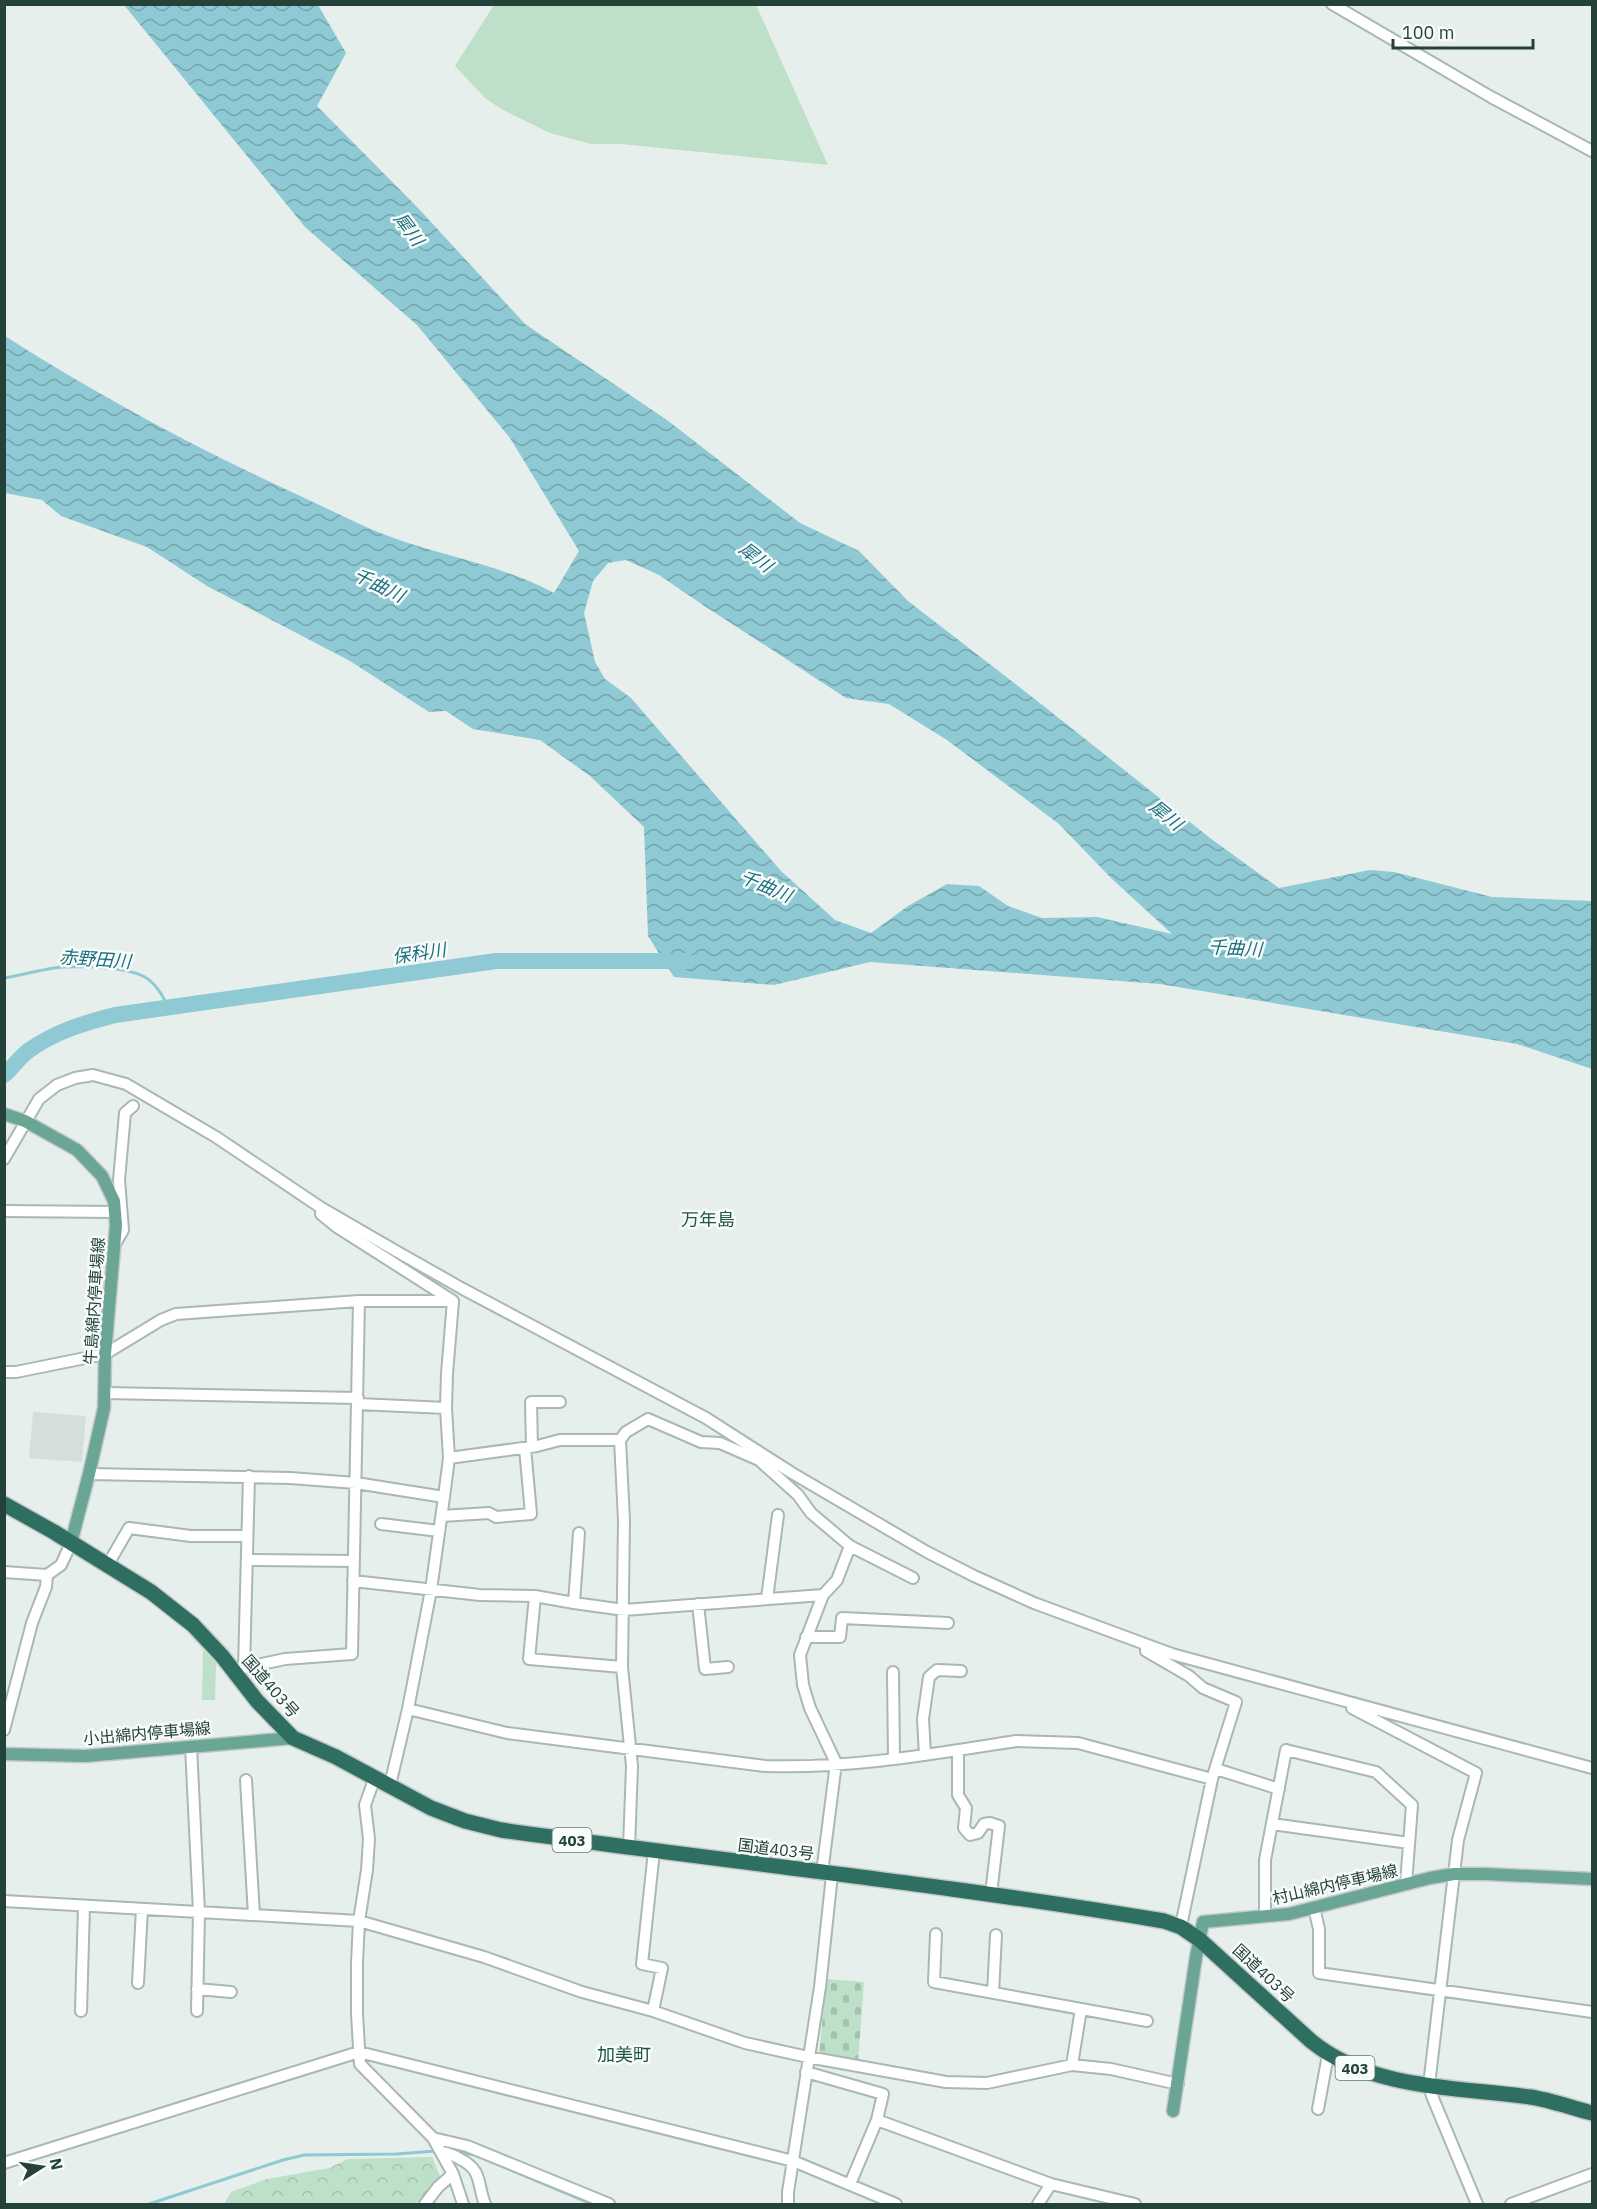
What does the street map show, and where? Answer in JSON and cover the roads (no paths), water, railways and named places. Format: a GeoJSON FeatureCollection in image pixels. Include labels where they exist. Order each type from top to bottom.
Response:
{"type":"FeatureCollection","features":[{"type":"Feature","properties":{"kind":"highway","name":"国道403号"},"geometry":{"type":"LineString","coordinates":[[4,1504],[54,1532],[150,1593],[193,1625],[238,1669],[257,1701],[293,1738],[375,1777],[431,1808],[465,1821],[501,1830],[991,1894],[1164,1921],[1181,1927],[1200,1940],[1329,2055],[1351,2066],[1390,2078],[1533,2098],[1593,2114]]}},
{"type":"Feature","properties":{"kind":"main road","name":"牛島綿内停車場線"},"geometry":{"type":"LineString","coordinates":[[4,1114],[25,1121],[77,1150],[102,1176],[114,1201],[115,1244],[105,1354],[104,1408],[71,1543]]}},
{"type":"Feature","properties":{"kind":"main road","name":"小出綿内停車場線"},"geometry":{"type":"LineString","coordinates":[[4,1754],[85,1756],[293,1738]]}},
{"type":"Feature","properties":{"kind":"main road","name":"村山綿内停車場線"},"geometry":{"type":"LineString","coordinates":[[1203,1922],[1265,1916],[1314,1908],[1406,1884],[1454,1875],[1486,1874],[1593,1879]]}},
{"type":"Feature","properties":{"kind":"main road"},"geometry":{"type":"LineString","coordinates":[[1173,2111],[1203,1922]]}},
{"type":"Feature","properties":{"kind":"street"},"geometry":{"type":"LineString","coordinates":[[1332,4],[1491,97],[1593,151]]}},
{"type":"Feature","properties":{"kind":"street"},"geometry":{"type":"LineString","coordinates":[[4,1159],[39,1099],[57,1085],[75,1078],[93,1075],[126,1083],[216,1137],[320,1207],[463,1289],[706,1418],[761,1457],[927,1552],[1034,1603],[1146,1646],[1332,1699],[1593,1768]]}},
{"type":"Feature","properties":{"kind":"street"},"geometry":{"type":"LineString","coordinates":[[115,1244],[123,1230],[119,1180],[125,1113],[133,1106]]}},
{"type":"Feature","properties":{"kind":"street"},"geometry":{"type":"LineString","coordinates":[[320,1207],[321,1214],[337,1227],[453,1301]]}},
{"type":"Feature","properties":{"kind":"street"},"geometry":{"type":"LineString","coordinates":[[4,1211],[115,1212]]}},
{"type":"Feature","properties":{"kind":"street"},"geometry":{"type":"LineString","coordinates":[[4,1372],[16,1372],[105,1354],[161,1320],[176,1314],[359,1301],[453,1301]]}},
{"type":"Feature","properties":{"kind":"street"},"geometry":{"type":"LineString","coordinates":[[249,1476],[247,1560],[238,1669],[285,1659],[351,1654],[359,1301]]}},
{"type":"Feature","properties":{"kind":"street"},"geometry":{"type":"LineString","coordinates":[[390,1785],[408,1709],[431,1590],[442,1516],[449,1458],[446,1408],[453,1301]]}},
{"type":"Feature","properties":{"kind":"street"},"geometry":{"type":"LineString","coordinates":[[105,1393],[358,1401],[446,1408]]}},
{"type":"Feature","properties":{"kind":"street"},"geometry":{"type":"LineString","coordinates":[[442,1516],[489,1513],[496,1517],[531,1514],[529,1447],[531,1402],[560,1402]]}},
{"type":"Feature","properties":{"kind":"street"},"geometry":{"type":"LineString","coordinates":[[629,1848],[632,1803],[630,1749],[622,1667],[624,1520],[620,1440],[626,1432],[648,1419],[701,1442],[720,1443],[761,1457],[798,1495],[811,1513],[850,1546],[913,1578]]}},
{"type":"Feature","properties":{"kind":"street"},"geometry":{"type":"LineString","coordinates":[[449,1458],[529,1447],[560,1440],[620,1440]]}},
{"type":"Feature","properties":{"kind":"street"},"geometry":{"type":"LineString","coordinates":[[89,1474],[249,1476],[356,1484],[444,1497]]}},
{"type":"Feature","properties":{"kind":"street"},"geometry":{"type":"LineString","coordinates":[[768,1599],[778,1515]]}},
{"type":"Feature","properties":{"kind":"street"},"geometry":{"type":"LineString","coordinates":[[381,1524],[440,1531]]}},
{"type":"Feature","properties":{"kind":"street"},"geometry":{"type":"LineString","coordinates":[[107,1566],[129,1528],[191,1536],[246,1536]]}},
{"type":"Feature","properties":{"kind":"street"},"geometry":{"type":"LineString","coordinates":[[574,1604],[579,1533]]}},
{"type":"Feature","properties":{"kind":"street"},"geometry":{"type":"LineString","coordinates":[[4,1572],[47,1575],[60,1565],[71,1543]]}},
{"type":"Feature","properties":{"kind":"street"},"geometry":{"type":"LineString","coordinates":[[788,2205],[820,1987],[836,1763],[810,1708],[803,1685],[801,1655],[822,1595],[837,1580],[850,1546]]}},
{"type":"Feature","properties":{"kind":"street"},"geometry":{"type":"LineString","coordinates":[[247,1560],[354,1561]]}},
{"type":"Feature","properties":{"kind":"street"},"geometry":{"type":"LineString","coordinates":[[4,1731],[32,1623],[46,1587],[47,1575]]}},
{"type":"Feature","properties":{"kind":"street"},"geometry":{"type":"LineString","coordinates":[[353,1581],[480,1595],[535,1596],[574,1604],[624,1610],[822,1595]]}},
{"type":"Feature","properties":{"kind":"street"},"geometry":{"type":"LineString","coordinates":[[535,1596],[529,1659],[622,1667]]}},
{"type":"Feature","properties":{"kind":"street"},"geometry":{"type":"LineString","coordinates":[[698,1604],[705,1669],[728,1667]]}},
{"type":"Feature","properties":{"kind":"street"},"geometry":{"type":"LineString","coordinates":[[806,1637],[840,1637],[842,1618],[948,1623]]}},
{"type":"Feature","properties":{"kind":"street"},"geometry":{"type":"LineString","coordinates":[[1146,1646],[1146,1652],[1189,1676],[1203,1688],[1236,1702],[1214,1774],[1182,1921]]}},
{"type":"Feature","properties":{"kind":"street"},"geometry":{"type":"LineString","coordinates":[[925,1755],[922,1719],[929,1677],[937,1670],[962,1671]]}},
{"type":"Feature","properties":{"kind":"street"},"geometry":{"type":"LineString","coordinates":[[893,1672],[894,1760]]}},
{"type":"Feature","properties":{"kind":"street"},"geometry":{"type":"LineString","coordinates":[[1332,1699],[1399,1731],[1427,1749],[1476,1773],[1458,1840],[1429,2085],[1477,2205]]}},
{"type":"Feature","properties":{"kind":"street"},"geometry":{"type":"LineString","coordinates":[[408,1709],[507,1733],[765,1766],[801,1767],[894,1760],[1016,1741],[1078,1743],[1279,1789]]}},
{"type":"Feature","properties":{"kind":"street"},"geometry":{"type":"LineString","coordinates":[[191,1746],[199,1912],[196,2011]]}},
{"type":"Feature","properties":{"kind":"street"},"geometry":{"type":"LineString","coordinates":[[957,1750],[958,1795],[966,1808],[964,1828],[970,1835],[978,1833],[984,1824],[999,1826],[991,1894]]}},
{"type":"Feature","properties":{"kind":"street"},"geometry":{"type":"LineString","coordinates":[[1265,1916],[1265,1860],[1286,1750],[1376,1772],[1412,1805],[1406,1884]]}},
{"type":"Feature","properties":{"kind":"street"},"geometry":{"type":"LineString","coordinates":[[375,1777],[365,1805],[369,1839],[368,1870],[359,1920],[357,1984],[360,2064],[434,2138],[453,2174],[463,2205]]}},
{"type":"Feature","properties":{"kind":"street"},"geometry":{"type":"LineString","coordinates":[[246,1780],[254,1915]]}},
{"type":"Feature","properties":{"kind":"street"},"geometry":{"type":"LineString","coordinates":[[1272,1824],[1409,1843]]}},
{"type":"Feature","properties":{"kind":"street"},"geometry":{"type":"LineString","coordinates":[[653,2011],[662,1968],[642,1964],[654,1851]]}},
{"type":"Feature","properties":{"kind":"street"},"geometry":{"type":"LineString","coordinates":[[4,1901],[359,1920],[484,1958],[582,1992],[653,2011],[883,2094],[877,2120],[850,2184]]}},
{"type":"Feature","properties":{"kind":"street"},"geometry":{"type":"LineString","coordinates":[[81,2011],[84,1906]]}},
{"type":"Feature","properties":{"kind":"street"},"geometry":{"type":"LineString","coordinates":[[1314,1908],[1319,1929],[1318,1973],[1593,2012]]}},
{"type":"Feature","properties":{"kind":"street"},"geometry":{"type":"LineString","coordinates":[[138,1983],[142,1909]]}},
{"type":"Feature","properties":{"kind":"street"},"geometry":{"type":"LineString","coordinates":[[1164,1921],[1203,1922]]}},
{"type":"Feature","properties":{"kind":"street"},"geometry":{"type":"LineString","coordinates":[[936,1934],[934,1982],[1147,2021]]}},
{"type":"Feature","properties":{"kind":"street"},"geometry":{"type":"LineString","coordinates":[[993,1993],[996,1935]]}},
{"type":"Feature","properties":{"kind":"street"},"geometry":{"type":"LineString","coordinates":[[197,1989],[231,1992]]}},
{"type":"Feature","properties":{"kind":"street"},"geometry":{"type":"LineString","coordinates":[[1072,2065],[1081,2009]]}},
{"type":"Feature","properties":{"kind":"street"},"geometry":{"type":"LineString","coordinates":[[4,2163],[358,2052],[793,2161],[896,2205]]}},
{"type":"Feature","properties":{"kind":"street"},"geometry":{"type":"LineString","coordinates":[[1318,2109],[1329,2055]]}},
{"type":"Feature","properties":{"kind":"street"},"geometry":{"type":"LineString","coordinates":[[807,2065],[946,2082],[987,2083],[1072,2065],[1111,2069],[1178,2084]]}},
{"type":"Feature","properties":{"kind":"street"},"geometry":{"type":"LineString","coordinates":[[877,2120],[1051,2184],[1135,2205]]}},
{"type":"Feature","properties":{"kind":"street"},"geometry":{"type":"LineString","coordinates":[[434,2138],[467,2146],[609,2205]]}},
{"type":"Feature","properties":{"kind":"street"},"geometry":{"type":"LineString","coordinates":[[441,2152],[448,2152],[471,2164],[478,2174],[485,2205]]}},
{"type":"Feature","properties":{"kind":"street"},"geometry":{"type":"LineString","coordinates":[[425,2205],[438,2187],[453,2174]]}},
{"type":"Feature","properties":{"kind":"street"},"geometry":{"type":"LineString","coordinates":[[1511,2205],[1593,2174]]}},
{"type":"Feature","properties":{"kind":"street"},"geometry":{"type":"LineString","coordinates":[[1038,2205],[1051,2184]]}},
{"type":"Feature","properties":{"kind":"water"},"geometry":{"type":"Polygon","coordinates":[[[124,5],[318,5],[346,53],[317,106],[418,208],[525,324],[667,420],[800,523],[859,551],[908,601],[1210,838],[1279,888],[1370,870],[1394,872],[1492,897],[1592,901],[1592,1069],[1517,1044],[1160,984],[870,962],[774,985],[674,977],[648,936],[644,827],[590,776],[540,740],[473,729],[446,711],[429,712],[350,661],[207,586],[147,547],[61,516],[42,500],[5,493],[5,336],[148,420],[221,458],[350,519],[404,542],[491,567],[554,593],[579,551],[510,438],[417,325],[305,227],[124,5]],[[626,560],[608,563],[593,581],[584,613],[595,662],[605,679],[631,698],[781,871],[835,920],[871,933],[908,906],[947,884],[979,886],[1008,906],[1042,918],[1097,917],[1172,934],[1111,878],[1059,824],[947,740],[889,704],[846,698],[659,575],[626,560]]]}},
{"type":"Feature","properties":{"kind":"waterway","name":"保科川"},"geometry":{"type":"LineString","coordinates":[[4,1075],[28,1051],[48,1038],[115,1015],[496,961],[687,961]]}},
{"type":"Feature","properties":{"kind":"waterway","name":"赤野田川"},"geometry":{"type":"LineString","coordinates":[[4,978],[64,967],[93,967],[126,971],[143,976],[152,982],[168,1008]]}},
{"type":"Feature","properties":{"kind":"waterway"},"geometry":{"type":"LineString","coordinates":[[149,2204],[304,2155],[436,2151]]}},
{"type":"Feature","properties":{"kind":"waterway"},"geometry":{"type":"LineString","coordinates":[[455,2151],[475,2155],[592,2204]]}},
{"type":"Feature","properties":{"kind":"district","name":"万年島"},"geometry":{"type":"Point","coordinates":[708,1219]}},
{"type":"Feature","properties":{"kind":"district","name":"加美町"},"geometry":{"type":"Point","coordinates":[624,2054]}},
{"type":"Feature","properties":{"kind":"water label","name":"犀川"},"geometry":{"type":"Point","coordinates":[409,229]}},
{"type":"Feature","properties":{"kind":"water label","name":"犀川"},"geometry":{"type":"Point","coordinates":[756,557]}},
{"type":"Feature","properties":{"kind":"water label","name":"千曲川"},"geometry":{"type":"Point","coordinates":[379,585]}},
{"type":"Feature","properties":{"kind":"water label","name":"犀川"},"geometry":{"type":"Point","coordinates":[1166,815]}},
{"type":"Feature","properties":{"kind":"water label","name":"千曲川"},"geometry":{"type":"Point","coordinates":[766,886]}},
{"type":"Feature","properties":{"kind":"water label","name":"千曲川"},"geometry":{"type":"Point","coordinates":[1235,948]}}]}
